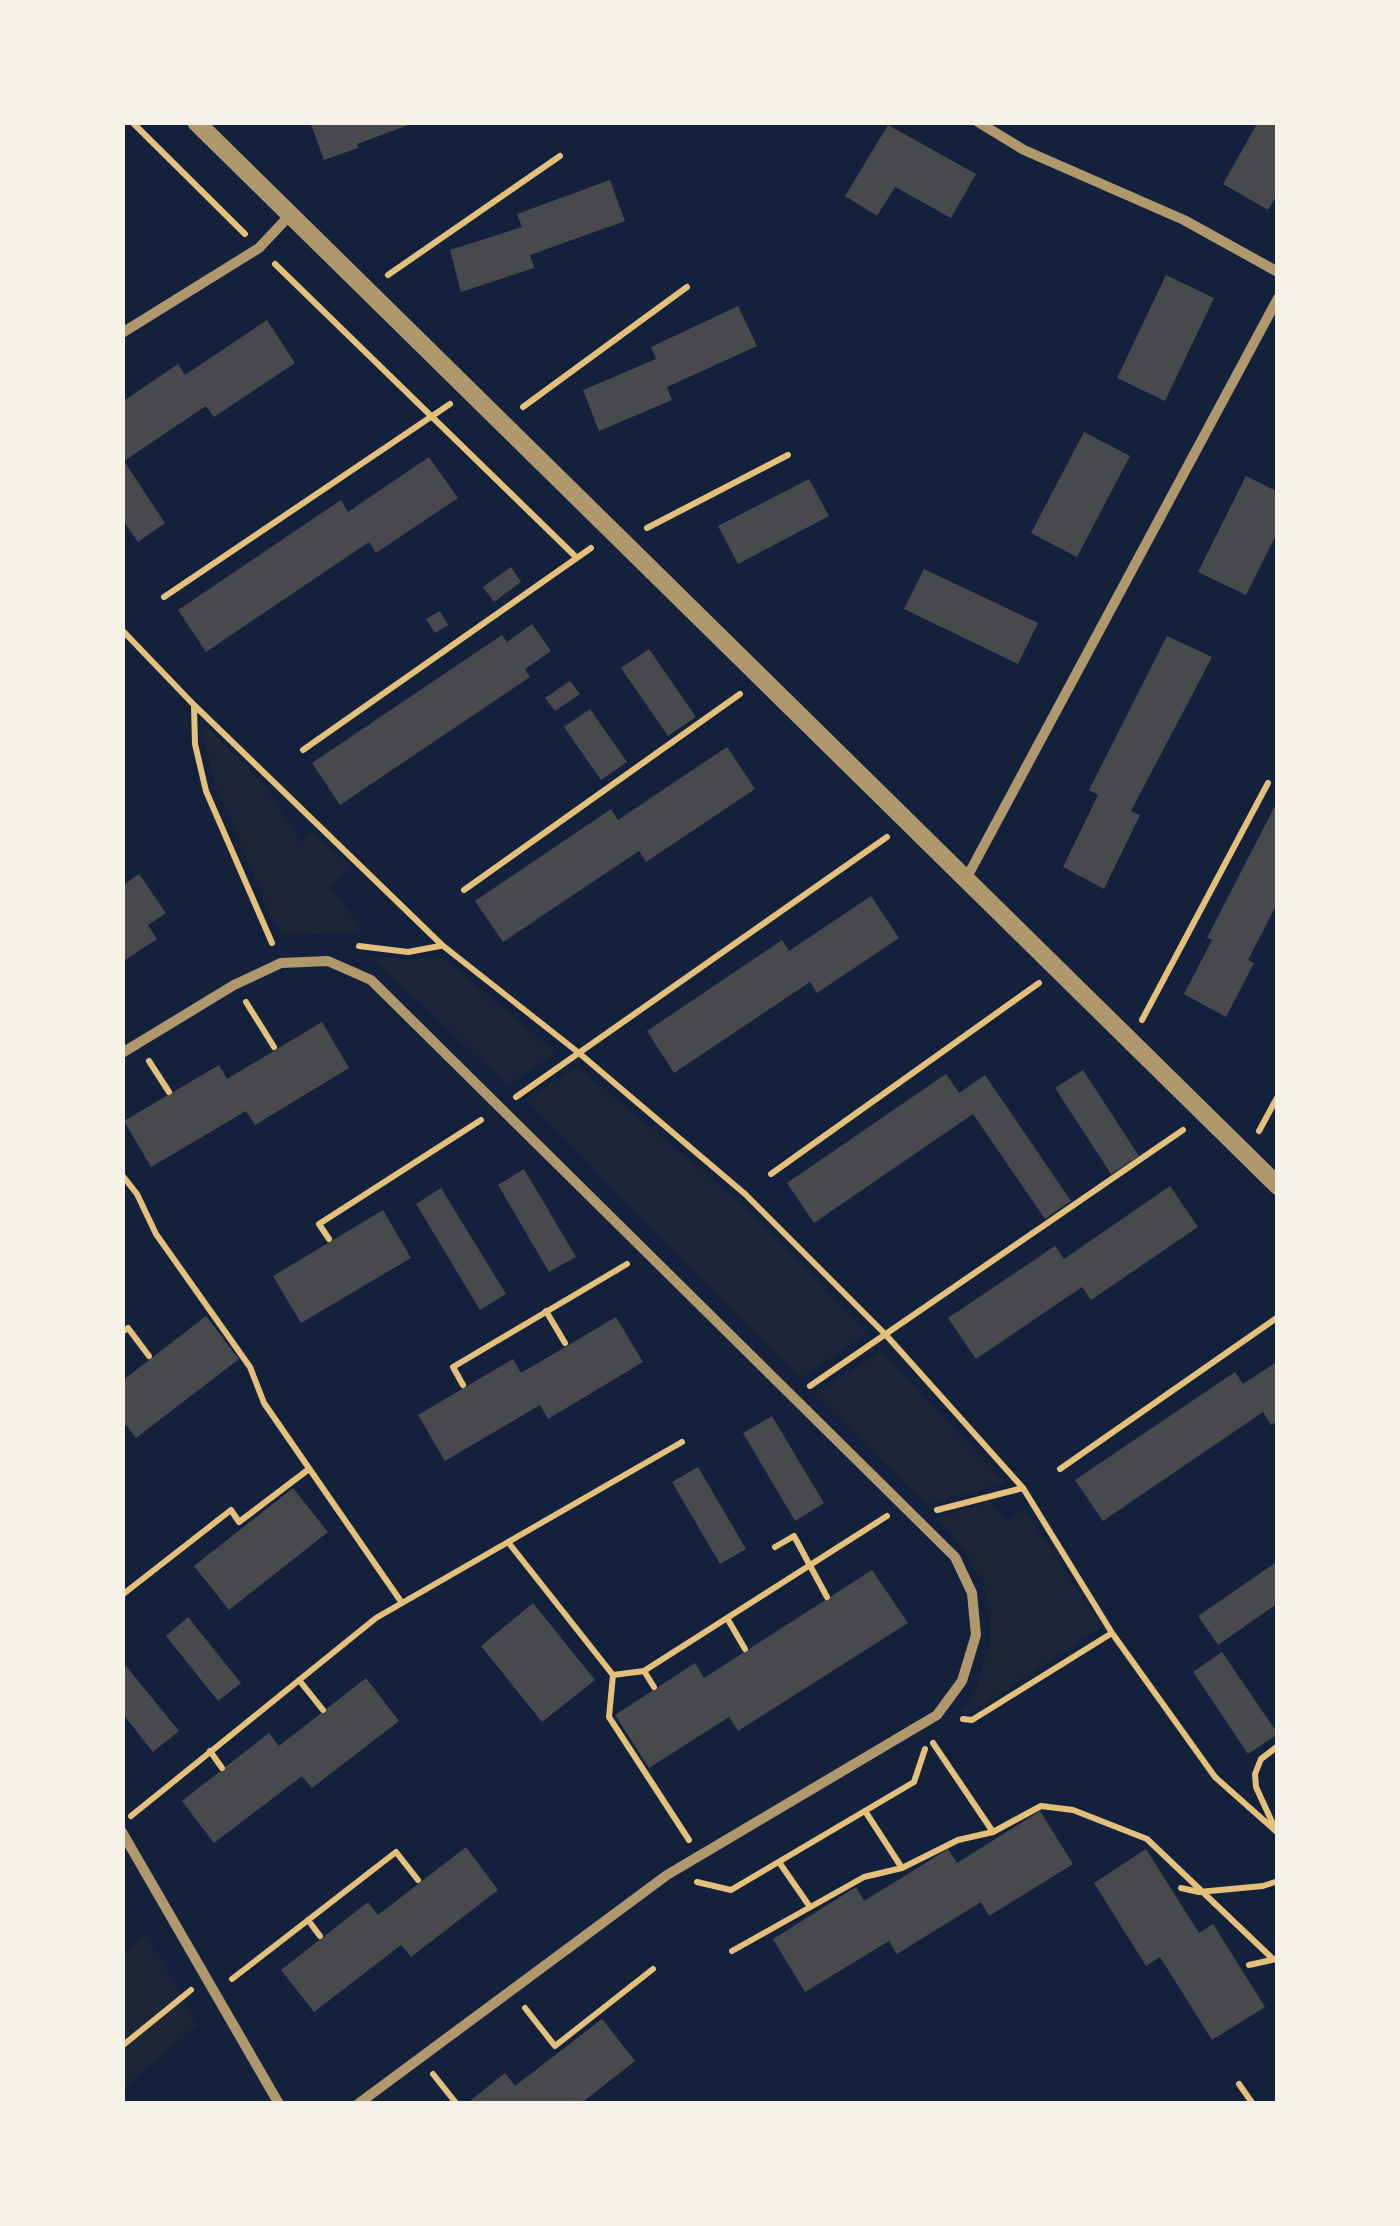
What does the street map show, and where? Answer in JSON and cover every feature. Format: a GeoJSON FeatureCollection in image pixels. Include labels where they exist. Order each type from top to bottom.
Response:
{"type":"FeatureCollection","features":[{"type":"Feature","properties":{"kind":"street"},"geometry":{"type":"LineString","coordinates":[[196,122],[1278,1186]]}},
{"type":"Feature","properties":{"kind":"street"},"geometry":{"type":"LineString","coordinates":[[978,122],[1024,150],[1184,220],[1278,272]]}},
{"type":"Feature","properties":{"kind":"street"},"geometry":{"type":"LineString","coordinates":[[122,333],[259,248],[290,215]]}},
{"type":"Feature","properties":{"kind":"street"},"geometry":{"type":"LineString","coordinates":[[966,878],[1278,298]]}},
{"type":"Feature","properties":{"kind":"street"},"geometry":{"type":"LineString","coordinates":[[122,1053],[234,984],[281,963],[328,961],[371,980],[955,1557],[972,1593],[976,1635],[962,1681],[937,1715],[667,1875],[358,2104]]}},
{"type":"Feature","properties":{"kind":"street"},"geometry":{"type":"LineString","coordinates":[[122,1832],[279,2104]]}},
{"type":"Feature","properties":{"kind":"path"},"geometry":{"type":"LineString","coordinates":[[132,122],[577,558]]}},
{"type":"Feature","properties":{"kind":"path"},"geometry":{"type":"LineString","coordinates":[[366,290],[560,156]]}},
{"type":"Feature","properties":{"kind":"path"},"geometry":{"type":"LineString","coordinates":[[501,424],[688,287]]}},
{"type":"Feature","properties":{"kind":"path"},"geometry":{"type":"LineString","coordinates":[[164,597],[468,392]]}},
{"type":"Feature","properties":{"kind":"path"},"geometry":{"type":"LineString","coordinates":[[303,750],[577,558],[788,455]]}},
{"type":"Feature","properties":{"kind":"path"},"geometry":{"type":"LineString","coordinates":[[122,630],[194,706],[442,945],[745,1194],[886,1335],[1023,1488],[1112,1632],[1215,1777],[1276,1832]]}},
{"type":"Feature","properties":{"kind":"path"},"geometry":{"type":"LineString","coordinates":[[464,890],[762,678]]}},
{"type":"Feature","properties":{"kind":"path"},"geometry":{"type":"LineString","coordinates":[[194,706],[195,744],[206,791],[281,963]]}},
{"type":"Feature","properties":{"kind":"path"},"geometry":{"type":"LineString","coordinates":[[1130,1042],[1268,783]]}},
{"type":"Feature","properties":{"kind":"path"},"geometry":{"type":"LineString","coordinates":[[328,1239],[319,1224],[500,1108],[909,822]]}},
{"type":"Feature","properties":{"kind":"path"},"geometry":{"type":"LineString","coordinates":[[328,961],[344,944],[408,952],[442,945]]}},
{"type":"Feature","properties":{"kind":"path"},"geometry":{"type":"LineString","coordinates":[[771,1174],[1058,970]]}},
{"type":"Feature","properties":{"kind":"path"},"geometry":{"type":"LineString","coordinates":[[234,984],[274,1048]]}},
{"type":"Feature","properties":{"kind":"path"},"geometry":{"type":"LineString","coordinates":[[138,1043],[169,1092]]}},
{"type":"Feature","properties":{"kind":"path"},"geometry":{"type":"LineString","coordinates":[[1246,1156],[1278,1096]]}},
{"type":"Feature","properties":{"kind":"path"},"geometry":{"type":"LineString","coordinates":[[793,1397],[1204,1115]]}},
{"type":"Feature","properties":{"kind":"path"},"geometry":{"type":"LineString","coordinates":[[122,1175],[137,1194],[156,1234],[250,1368],[264,1403],[402,1603]]}},
{"type":"Feature","properties":{"kind":"path"},"geometry":{"type":"LineString","coordinates":[[463,1385],[453,1366],[645,1253]]}},
{"type":"Feature","properties":{"kind":"path"},"geometry":{"type":"LineString","coordinates":[[546,1312],[566,1343]]}},
{"type":"Feature","properties":{"kind":"path"},"geometry":{"type":"LineString","coordinates":[[1060,1469],[1278,1317]]}},
{"type":"Feature","properties":{"kind":"path"},"geometry":{"type":"LineString","coordinates":[[122,1332],[128,1328],[149,1356]]}},
{"type":"Feature","properties":{"kind":"path"},"geometry":{"type":"LineString","coordinates":[[122,1823],[376,1618],[682,1442]]}},
{"type":"Feature","properties":{"kind":"path"},"geometry":{"type":"LineString","coordinates":[[122,1595],[230,1510],[239,1522],[309,1468]]}},
{"type":"Feature","properties":{"kind":"path"},"geometry":{"type":"LineString","coordinates":[[914,1516],[1023,1488]]}},
{"type":"Feature","properties":{"kind":"path"},"geometry":{"type":"LineString","coordinates":[[613,1675],[644,1671],[904,1506]]}},
{"type":"Feature","properties":{"kind":"path"},"geometry":{"type":"LineString","coordinates":[[775,1548],[794,1536],[828,1596]]}},
{"type":"Feature","properties":{"kind":"path"},"geometry":{"type":"LineString","coordinates":[[508,1542],[613,1675],[609,1717],[699,1856]]}},
{"type":"Feature","properties":{"kind":"path"},"geometry":{"type":"LineString","coordinates":[[727,1618],[746,1649]]}},
{"type":"Feature","properties":{"kind":"path"},"geometry":{"type":"LineString","coordinates":[[937,1715],[972,1720],[1112,1632]]}},
{"type":"Feature","properties":{"kind":"path"},"geometry":{"type":"LineString","coordinates":[[644,1671],[654,1688]]}},
{"type":"Feature","properties":{"kind":"path"},"geometry":{"type":"LineString","coordinates":[[300,1680],[323,1710]]}},
{"type":"Feature","properties":{"kind":"path"},"geometry":{"type":"LineString","coordinates":[[667,1875],[731,1890],[914,1782],[929,1738],[993,1832]]}},
{"type":"Feature","properties":{"kind":"path"},"geometry":{"type":"LineString","coordinates":[[1276,1832],[1256,1787],[1255,1774],[1260,1758],[1278,1746]]}},
{"type":"Feature","properties":{"kind":"path"},"geometry":{"type":"LineString","coordinates":[[210,1752],[222,1768]]}},
{"type":"Feature","properties":{"kind":"path"},"geometry":{"type":"LineString","coordinates":[[732,1952],[864,1877],[902,1868],[958,1840],[993,1832],[1040,1806],[1073,1810],[1146,1839],[1275,1959]]}},
{"type":"Feature","properties":{"kind":"path"},"geometry":{"type":"LineString","coordinates":[[865,1812],[902,1868]]}},
{"type":"Feature","properties":{"kind":"path"},"geometry":{"type":"LineString","coordinates":[[215,1992],[396,1852],[418,1880]]}},
{"type":"Feature","properties":{"kind":"path"},"geometry":{"type":"LineString","coordinates":[[779,1862],[810,1907]]}},
{"type":"Feature","properties":{"kind":"path"},"geometry":{"type":"LineString","coordinates":[[1181,1888],[1200,1892],[1278,1881]]}},
{"type":"Feature","properties":{"kind":"path"},"geometry":{"type":"LineString","coordinates":[[308,1920],[320,1936]]}},
{"type":"Feature","properties":{"kind":"path"},"geometry":{"type":"LineString","coordinates":[[1249,1964],[1275,1959]]}},
{"type":"Feature","properties":{"kind":"path"},"geometry":{"type":"LineString","coordinates":[[511,1990],[555,2046],[653,1968]]}},
{"type":"Feature","properties":{"kind":"path"},"geometry":{"type":"LineString","coordinates":[[122,2046],[208,1977]]}},
{"type":"Feature","properties":{"kind":"path"},"geometry":{"type":"LineString","coordinates":[[420,2058],[456,2103]]}},
{"type":"Feature","properties":{"kind":"path"},"geometry":{"type":"LineString","coordinates":[[1240,2084],[1253,2104]]}},
{"type":"Feature","properties":{"kind":"shaded area"},"geometry":{"type":"Polygon","coordinates":[[[208,729],[265,785],[301,842],[313,831],[352,867],[330,887],[362,928],[356,933],[283,935],[271,917],[216,787],[201,730],[208,729]]]}},
{"type":"Feature","properties":{"kind":"shaded area"},"geometry":{"type":"Polygon","coordinates":[[[369,956],[409,960],[443,957],[557,1053],[508,1086],[369,956]]]}},
{"type":"Feature","properties":{"kind":"shaded area"},"geometry":{"type":"Polygon","coordinates":[[[577,1066],[738,1200],[868,1333],[800,1379],[526,1101],[577,1066]]]}},
{"type":"Feature","properties":{"kind":"shaded area"},"geometry":{"type":"Polygon","coordinates":[[[881,1351],[1006,1483],[926,1505],[814,1394],[881,1351]]]}},
{"type":"Feature","properties":{"kind":"shaded area"},"geometry":{"type":"Polygon","coordinates":[[[988,1502],[1008,1520],[1024,1509],[1102,1627],[970,1714],[961,1712],[976,1689],[991,1639],[986,1591],[964,1549],[936,1518],[988,1502]]]}},
{"type":"Feature","properties":{"kind":"shaded area"},"geometry":{"type":"Polygon","coordinates":[[[147,1933],[198,2024],[123,2089],[123,1953],[147,1933]]]}},
{"type":"Feature","properties":{"kind":"building"},"geometry":{"type":"Polygon","coordinates":[[[310,122],[414,122],[414,123],[324,160],[310,122]]]}},
{"type":"Feature","properties":{"kind":"building"},"geometry":{"type":"Polygon","coordinates":[[[1258,122],[1278,122],[1278,193],[1268,210],[1223,184],[1258,122]]]}},
{"type":"Feature","properties":{"kind":"building"},"geometry":{"type":"Polygon","coordinates":[[[888,125],[976,174],[951,218],[895,187],[877,216],[845,196],[888,125]]]}},
{"type":"Feature","properties":{"kind":"building"},"geometry":{"type":"Polygon","coordinates":[[[610,180],[625,221],[530,255],[534,268],[461,292],[450,250],[522,227],[517,214],[610,180]]]}},
{"type":"Feature","properties":{"kind":"building"},"geometry":{"type":"Polygon","coordinates":[[[1166,275],[1214,298],[1165,401],[1117,378],[1166,275]]]}},
{"type":"Feature","properties":{"kind":"building"},"geometry":{"type":"Polygon","coordinates":[[[738,306],[757,346],[667,387],[672,400],[599,431],[583,390],[656,359],[651,347],[738,306]]]}},
{"type":"Feature","properties":{"kind":"building"},"geometry":{"type":"Polygon","coordinates":[[[267,320],[295,363],[214,417],[206,406],[124,461],[165,523],[138,542],[122,519],[122,402],[178,364],[185,375],[267,320]]]}},
{"type":"Feature","properties":{"kind":"building"},"geometry":{"type":"Polygon","coordinates":[[[1084,432],[1130,456],[1077,557],[1031,533],[1084,432]]]}},
{"type":"Feature","properties":{"kind":"building"},"geometry":{"type":"Polygon","coordinates":[[[429,457],[458,498],[376,553],[369,542],[206,652],[178,610],[341,500],[348,512],[429,457]]]}},
{"type":"Feature","properties":{"kind":"building"},"geometry":{"type":"Polygon","coordinates":[[[1246,476],[1278,492],[1278,531],[1246,595],[1198,572],[1246,476]]]}},
{"type":"Feature","properties":{"kind":"building"},"geometry":{"type":"Polygon","coordinates":[[[809,479],[829,516],[738,564],[718,526],[809,479]]]}},
{"type":"Feature","properties":{"kind":"building"},"geometry":{"type":"Polygon","coordinates":[[[511,567],[521,582],[494,602],[483,587],[511,567]]]}},
{"type":"Feature","properties":{"kind":"building"},"geometry":{"type":"Polygon","coordinates":[[[924,569],[1038,623],[1018,664],[904,609],[924,569]]]}},
{"type":"Feature","properties":{"kind":"building"},"geometry":{"type":"Polygon","coordinates":[[[440,611],[448,625],[435,633],[426,619],[440,611]]]}},
{"type":"Feature","properties":{"kind":"building"},"geometry":{"type":"Polygon","coordinates":[[[532,624],[551,651],[525,669],[530,677],[340,805],[312,763],[502,635],[507,642],[532,624]]]}},
{"type":"Feature","properties":{"kind":"building"},"geometry":{"type":"Polygon","coordinates":[[[1167,636],[1212,657],[1131,811],[1140,815],[1104,889],[1063,867],[1098,795],[1089,790],[1167,636]]]}},
{"type":"Feature","properties":{"kind":"building"},"geometry":{"type":"Polygon","coordinates":[[[649,649],[696,717],[668,736],[621,668],[649,649]]]}},
{"type":"Feature","properties":{"kind":"building"},"geometry":{"type":"Polygon","coordinates":[[[570,681],[580,694],[555,711],[545,698],[570,681]]]}},
{"type":"Feature","properties":{"kind":"building"},"geometry":{"type":"Polygon","coordinates":[[[590,709],[627,762],[601,780],[564,727],[590,709]]]}},
{"type":"Feature","properties":{"kind":"building"},"geometry":{"type":"Polygon","coordinates":[[[727,747],[755,789],[646,862],[639,851],[503,942],[475,901],[611,809],[618,820],[727,747]]]}},
{"type":"Feature","properties":{"kind":"building"},"geometry":{"type":"Polygon","coordinates":[[[1278,800],[1278,902],[1248,960],[1254,963],[1226,1017],[1184,994],[1212,940],[1207,938],[1278,800]]]}},
{"type":"Feature","properties":{"kind":"building"},"geometry":{"type":"Polygon","coordinates":[[[139,874],[166,913],[148,925],[157,939],[122,962],[122,886],[139,874]]]}},
{"type":"Feature","properties":{"kind":"building"},"geometry":{"type":"Polygon","coordinates":[[[871,896],[899,938],[817,993],[810,982],[674,1073],[647,1031],[782,940],[789,951],[871,896]]]}},
{"type":"Feature","properties":{"kind":"building"},"geometry":{"type":"Polygon","coordinates":[[[322,1022],[349,1068],[255,1125],[246,1111],[151,1167],[124,1121],[219,1065],[227,1079],[322,1022]]]}},
{"type":"Feature","properties":{"kind":"building"},"geometry":{"type":"Polygon","coordinates":[[[1083,1070],[1139,1156],[1111,1174],[1055,1088],[1083,1070]]]}},
{"type":"Feature","properties":{"kind":"building"},"geometry":{"type":"Polygon","coordinates":[[[946,1074],[959,1093],[985,1075],[1071,1201],[1045,1219],[973,1114],[814,1223],[787,1183],[946,1074]]]}},
{"type":"Feature","properties":{"kind":"building"},"geometry":{"type":"Polygon","coordinates":[[[524,1169],[576,1257],[549,1272],[498,1185],[524,1169]]]}},
{"type":"Feature","properties":{"kind":"building"},"geometry":{"type":"Polygon","coordinates":[[[1170,1186],[1198,1227],[1091,1300],[1082,1287],[976,1359],[948,1318],[1055,1246],[1064,1259],[1170,1186]]]}},
{"type":"Feature","properties":{"kind":"building"},"geometry":{"type":"Polygon","coordinates":[[[441,1188],[506,1294],[480,1310],[416,1204],[441,1188]]]}},
{"type":"Feature","properties":{"kind":"building"},"geometry":{"type":"Polygon","coordinates":[[[383,1210],[411,1258],[301,1323],[273,1276],[383,1210]]]}},
{"type":"Feature","properties":{"kind":"building"},"geometry":{"type":"Polygon","coordinates":[[[206,1316],[239,1359],[136,1438],[126,1425],[122,1427],[122,1381],[206,1316]]]}},
{"type":"Feature","properties":{"kind":"building"},"geometry":{"type":"Polygon","coordinates":[[[616,1317],[643,1362],[548,1419],[540,1405],[445,1461],[418,1415],[513,1359],[521,1373],[616,1317]]]}},
{"type":"Feature","properties":{"kind":"building"},"geometry":{"type":"Polygon","coordinates":[[[1278,1361],[1278,1421],[1271,1425],[1263,1412],[1103,1521],[1075,1480],[1235,1372],[1243,1384],[1278,1361]]]}},
{"type":"Feature","properties":{"kind":"building"},"geometry":{"type":"Polygon","coordinates":[[[772,1416],[824,1503],[795,1521],[743,1433],[772,1416]]]}},
{"type":"Feature","properties":{"kind":"building"},"geometry":{"type":"Polygon","coordinates":[[[698,1467],[746,1549],[720,1564],[672,1482],[698,1467]]]}},
{"type":"Feature","properties":{"kind":"building"},"geometry":{"type":"Polygon","coordinates":[[[293,1488],[328,1532],[229,1610],[194,1566],[293,1488]]]}},
{"type":"Feature","properties":{"kind":"building"},"geometry":{"type":"Polygon","coordinates":[[[1278,1561],[1278,1603],[1218,1645],[1198,1616],[1278,1561]]]}},
{"type":"Feature","properties":{"kind":"building"},"geometry":{"type":"Polygon","coordinates":[[[872,1570],[908,1623],[738,1731],[729,1717],[649,1768],[615,1715],[695,1663],[704,1678],[872,1570]]]}},
{"type":"Feature","properties":{"kind":"building"},"geometry":{"type":"Polygon","coordinates":[[[533,1603],[595,1680],[542,1722],[481,1646],[533,1603]]]}},
{"type":"Feature","properties":{"kind":"building"},"geometry":{"type":"Polygon","coordinates":[[[188,1617],[241,1683],[218,1701],[166,1636],[188,1617]]]}},
{"type":"Feature","properties":{"kind":"building"},"geometry":{"type":"Polygon","coordinates":[[[1222,1652],[1278,1734],[1248,1754],[1193,1672],[1222,1652]]]}},
{"type":"Feature","properties":{"kind":"building"},"geometry":{"type":"Polygon","coordinates":[[[126,1666],[179,1731],[153,1752],[122,1713],[122,1669],[126,1666]]]}},
{"type":"Feature","properties":{"kind":"building"},"geometry":{"type":"Polygon","coordinates":[[[366,1678],[399,1721],[312,1788],[302,1776],[214,1843],[182,1801],[269,1733],[279,1746],[366,1678]]]}},
{"type":"Feature","properties":{"kind":"building"},"geometry":{"type":"Polygon","coordinates":[[[1040,1811],[1073,1864],[989,1916],[981,1902],[897,1954],[889,1941],[805,1992],[773,1939],[856,1887],[864,1901],[948,1849],[957,1863],[1040,1811]]]}},
{"type":"Feature","properties":{"kind":"building"},"geometry":{"type":"Polygon","coordinates":[[[466,1847],[498,1890],[411,1957],[401,1945],[314,2012],[281,1970],[368,1902],[378,1915],[466,1847]]]}},
{"type":"Feature","properties":{"kind":"building"},"geometry":{"type":"Polygon","coordinates":[[[1146,1849],[1199,1933],[1213,1924],[1265,2007],[1212,2040],[1160,1957],[1146,1966],[1094,1883],[1146,1849]]]}},
{"type":"Feature","properties":{"kind":"building"},"geometry":{"type":"Polygon","coordinates":[[[602,2019],[635,2061],[580,2104],[466,2104],[505,2073],[515,2086],[602,2019]]]}}]}
